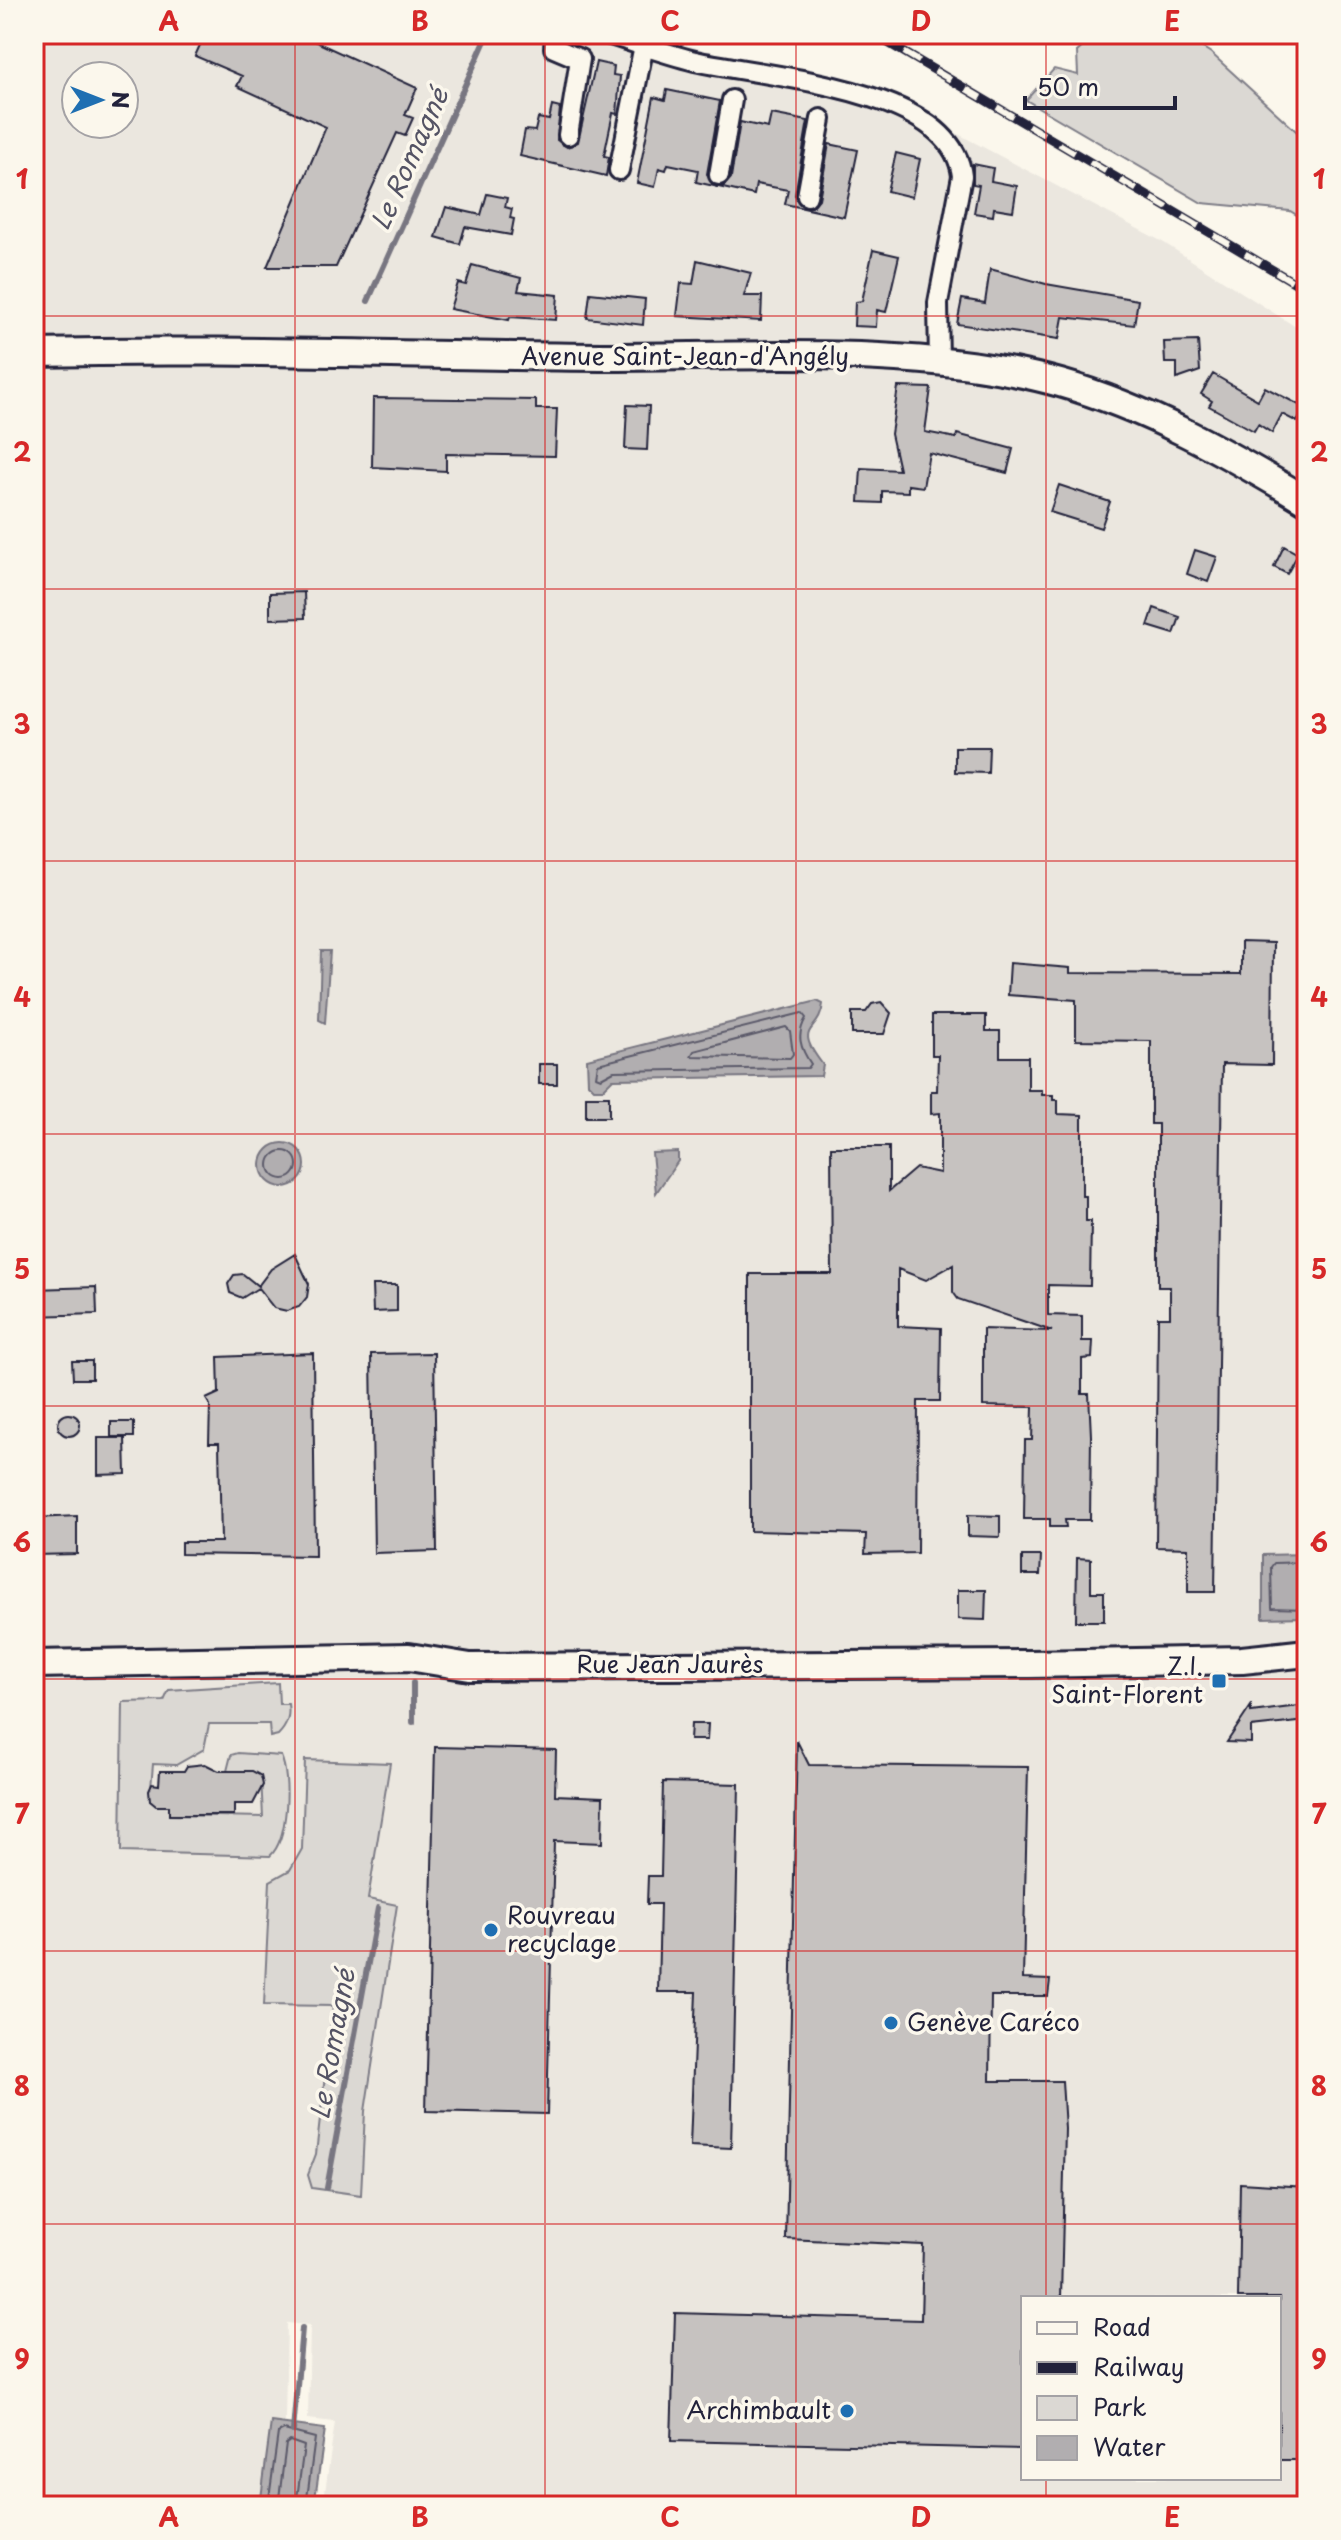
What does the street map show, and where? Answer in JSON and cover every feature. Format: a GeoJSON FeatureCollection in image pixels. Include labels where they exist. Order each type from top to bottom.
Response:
{"type":"FeatureCollection","features":[{"type":"Feature","properties":{"kind":"main road","name":"Avenue Saint-Jean-d'Angély"},"geometry":{"type":"LineString","coordinates":[[34,353],[203,349],[386,355],[848,358],[939,362],[1058,382],[1119,403],[1189,435],[1307,501]]}},
{"type":"Feature","properties":{"kind":"main road","name":"Rue Jean Jaurès"},"geometry":{"type":"LineString","coordinates":[[34,1664],[409,1657],[470,1667],[1030,1664],[1242,1660],[1307,1653]]}},
{"type":"Feature","properties":{"kind":"street"},"geometry":{"type":"LineString","coordinates":[[555,34],[554,48],[580,59],[568,135]]}},
{"type":"Feature","properties":{"kind":"street"},"geometry":{"type":"LineString","coordinates":[[607,34],[695,61],[846,87],[938,130],[954,145],[960,157],[962,176],[938,303],[939,362]]}},
{"type":"Feature","properties":{"kind":"street"},"geometry":{"type":"LineString","coordinates":[[619,170],[644,45]]}},
{"type":"Feature","properties":{"kind":"street"},"geometry":{"type":"LineString","coordinates":[[719,175],[732,100]]}},
{"type":"Feature","properties":{"kind":"street"},"geometry":{"type":"LineString","coordinates":[[807,196],[821,119]]}},
{"type":"Feature","properties":{"kind":"shaded area"},"geometry":{"type":"Polygon","coordinates":[[[34,34],[643,34],[735,58],[826,72],[884,95],[1161,241],[1307,334],[1307,2506],[323,2506],[335,2422],[308,2419],[310,2325],[287,2323],[285,2422],[271,2422],[260,2506],[34,2506],[34,34]]]}},
{"type":"Feature","properties":{"kind":"green space"},"geometry":{"type":"Polygon","coordinates":[[[1097,34],[1181,34],[1211,53],[1307,141],[1307,221],[1290,211],[1202,203],[1026,100],[1054,69],[1078,75],[1077,52],[1097,34]]]}},
{"type":"Feature","properties":{"kind":"green space"},"geometry":{"type":"Polygon","coordinates":[[[278,1683],[279,1704],[288,1704],[289,1713],[286,1725],[278,1735],[270,1737],[269,1724],[209,1724],[204,1749],[176,1765],[153,1764],[150,1801],[169,1806],[169,1815],[263,1817],[261,1776],[252,1771],[227,1771],[231,1755],[281,1756],[286,1779],[286,1809],[281,1837],[270,1856],[121,1852],[123,1702],[164,1701],[169,1690],[278,1683]]]}},
{"type":"Feature","properties":{"kind":"green space"},"geometry":{"type":"Polygon","coordinates":[[[305,1760],[390,1763],[368,1899],[397,1905],[365,2111],[361,2195],[312,2188],[308,2175],[316,2154],[333,2006],[264,2005],[270,1881],[290,1870],[302,1849],[305,1760]]]}},
{"type":"Feature","properties":{"kind":"water"},"geometry":{"type":"Polygon","coordinates":[[[321,951],[330,951],[325,1023],[319,1020],[321,951]]]}},
{"type":"Feature","properties":{"kind":"water"},"geometry":{"type":"Polygon","coordinates":[[[817,1001],[823,1004],[821,1014],[808,1036],[823,1065],[821,1076],[613,1079],[603,1089],[594,1089],[588,1083],[587,1059],[817,1001]]]}},
{"type":"Feature","properties":{"kind":"water"},"geometry":{"type":"Polygon","coordinates":[[[283,1143],[299,1149],[305,1165],[299,1181],[283,1187],[267,1181],[261,1165],[267,1149],[283,1143]]]}},
{"type":"Feature","properties":{"kind":"water"},"geometry":{"type":"Polygon","coordinates":[[[678,1152],[678,1161],[656,1193],[652,1153],[678,1152]]]}},
{"type":"Feature","properties":{"kind":"water"},"geometry":{"type":"Polygon","coordinates":[[[1307,1554],[1307,1617],[1263,1618],[1263,1555],[1307,1554]]]}},
{"type":"Feature","properties":{"kind":"water"},"geometry":{"type":"Polygon","coordinates":[[[271,2422],[325,2429],[314,2506],[260,2506],[271,2422]]]}},
{"type":"Feature","properties":{"kind":"building"},"geometry":{"type":"Polygon","coordinates":[[[205,34],[299,34],[417,88],[405,115],[413,118],[405,136],[397,133],[336,267],[267,267],[326,127],[237,86],[242,76],[195,56],[205,34]]]}},
{"type":"Feature","properties":{"kind":"building"},"geometry":{"type":"Polygon","coordinates":[[[596,62],[614,66],[613,75],[620,76],[617,114],[613,113],[604,156],[609,157],[606,176],[520,156],[525,130],[535,131],[538,118],[549,120],[552,106],[560,108],[557,140],[567,147],[578,142],[596,62]]]}},
{"type":"Feature","properties":{"kind":"building"},"geometry":{"type":"Polygon","coordinates":[[[667,90],[720,101],[707,174],[716,186],[696,182],[698,170],[668,164],[666,170],[659,168],[655,187],[637,183],[654,97],[665,100],[667,90]]]}},
{"type":"Feature","properties":{"kind":"building"},"geometry":{"type":"Polygon","coordinates":[[[771,114],[808,121],[795,195],[804,208],[812,207],[819,199],[829,144],[858,150],[844,217],[785,204],[788,190],[756,184],[754,195],[717,187],[724,186],[731,178],[740,122],[768,128],[771,114]]]}},
{"type":"Feature","properties":{"kind":"building"},"geometry":{"type":"Polygon","coordinates":[[[896,153],[920,159],[912,197],[887,191],[896,153]]]}},
{"type":"Feature","properties":{"kind":"building"},"geometry":{"type":"Polygon","coordinates":[[[973,164],[993,168],[991,181],[1017,186],[1013,211],[994,208],[993,216],[974,213],[979,185],[973,184],[973,164]]]}},
{"type":"Feature","properties":{"kind":"building"},"geometry":{"type":"Polygon","coordinates":[[[487,194],[507,198],[505,207],[512,209],[510,218],[514,219],[511,235],[465,227],[460,244],[436,237],[446,207],[481,215],[487,194]]]}},
{"type":"Feature","properties":{"kind":"building"},"geometry":{"type":"Polygon","coordinates":[[[873,250],[899,256],[886,312],[877,310],[876,327],[854,326],[855,302],[862,301],[873,250]]]}},
{"type":"Feature","properties":{"kind":"building"},"geometry":{"type":"Polygon","coordinates":[[[697,260],[751,273],[744,296],[762,296],[761,321],[677,316],[681,283],[693,284],[697,260]]]}},
{"type":"Feature","properties":{"kind":"building"},"geometry":{"type":"Polygon","coordinates":[[[472,265],[521,278],[518,291],[558,295],[556,320],[510,317],[509,320],[450,309],[458,283],[466,285],[472,265]]]}},
{"type":"Feature","properties":{"kind":"building"},"geometry":{"type":"Polygon","coordinates":[[[990,269],[1046,284],[1138,300],[1134,325],[1063,317],[1059,339],[957,324],[962,299],[985,303],[990,269]]]}},
{"type":"Feature","properties":{"kind":"building"},"geometry":{"type":"Polygon","coordinates":[[[590,293],[645,299],[643,325],[587,318],[590,293]]]}},
{"type":"Feature","properties":{"kind":"building"},"geometry":{"type":"Polygon","coordinates":[[[1198,341],[1200,371],[1177,379],[1177,363],[1165,363],[1164,342],[1198,341]]]}},
{"type":"Feature","properties":{"kind":"building"},"geometry":{"type":"Polygon","coordinates":[[[1213,374],[1258,400],[1265,387],[1305,408],[1297,422],[1282,414],[1272,433],[1258,424],[1254,431],[1209,406],[1212,401],[1201,394],[1213,374]]]}},
{"type":"Feature","properties":{"kind":"building"},"geometry":{"type":"Polygon","coordinates":[[[898,387],[931,388],[925,432],[956,438],[957,434],[1013,449],[1007,473],[929,453],[923,487],[908,485],[908,492],[882,491],[882,503],[859,502],[861,468],[899,470],[891,434],[898,387]]]}},
{"type":"Feature","properties":{"kind":"building"},"geometry":{"type":"Polygon","coordinates":[[[373,398],[536,400],[536,409],[557,409],[555,456],[446,454],[446,471],[372,467],[373,398]]]}},
{"type":"Feature","properties":{"kind":"building"},"geometry":{"type":"Polygon","coordinates":[[[627,405],[649,406],[647,450],[625,449],[627,405]]]}},
{"type":"Feature","properties":{"kind":"building"},"geometry":{"type":"Polygon","coordinates":[[[1059,485],[1110,502],[1101,528],[1050,512],[1059,485]]]}},
{"type":"Feature","properties":{"kind":"building"},"geometry":{"type":"Polygon","coordinates":[[[1284,546],[1298,554],[1287,574],[1274,567],[1284,546]]]}},
{"type":"Feature","properties":{"kind":"building"},"geometry":{"type":"Polygon","coordinates":[[[1195,550],[1217,557],[1208,582],[1187,574],[1195,550]]]}},
{"type":"Feature","properties":{"kind":"building"},"geometry":{"type":"Polygon","coordinates":[[[304,592],[305,618],[270,619],[270,593],[304,592]]]}},
{"type":"Feature","properties":{"kind":"building"},"geometry":{"type":"Polygon","coordinates":[[[1154,608],[1180,617],[1174,634],[1148,626],[1154,608]]]}},
{"type":"Feature","properties":{"kind":"building"},"geometry":{"type":"Polygon","coordinates":[[[955,747],[989,747],[988,773],[955,772],[955,747]]]}},
{"type":"Feature","properties":{"kind":"building"},"geometry":{"type":"Polygon","coordinates":[[[1241,942],[1273,943],[1272,1065],[1222,1064],[1215,1592],[1188,1592],[1188,1548],[1156,1547],[1158,1317],[1170,1317],[1170,1287],[1158,1287],[1158,1124],[1151,1124],[1151,1041],[1076,1040],[1076,1000],[1008,995],[1010,963],[1070,968],[1070,973],[1241,974],[1241,942]]]}},
{"type":"Feature","properties":{"kind":"building"},"geometry":{"type":"Polygon","coordinates":[[[881,1002],[891,1013],[884,1034],[852,1034],[852,1012],[866,1012],[872,1004],[881,1002]]]}},
{"type":"Feature","properties":{"kind":"building"},"geometry":{"type":"Polygon","coordinates":[[[932,1015],[986,1015],[986,1031],[1000,1031],[1000,1057],[1028,1057],[1028,1090],[1042,1090],[1042,1095],[1053,1095],[1053,1100],[1058,1100],[1058,1114],[1082,1115],[1082,1196],[1086,1196],[1086,1221],[1091,1221],[1090,1286],[1048,1285],[1048,1315],[1082,1316],[1082,1341],[1093,1341],[1092,1358],[1082,1359],[1082,1394],[1089,1394],[1090,1520],[1065,1520],[1066,1527],[1050,1527],[1050,1519],[1024,1519],[1025,1440],[1032,1440],[1033,1407],[983,1406],[983,1329],[1052,1331],[958,1299],[953,1292],[953,1265],[926,1280],[898,1269],[898,1326],[941,1328],[940,1401],[918,1401],[917,1553],[865,1554],[866,1534],[750,1531],[750,1274],[832,1274],[831,1147],[889,1147],[889,1191],[916,1168],[940,1173],[940,1113],[931,1114],[931,1091],[937,1091],[938,1055],[932,1055],[932,1015]]]}},
{"type":"Feature","properties":{"kind":"building"},"geometry":{"type":"Polygon","coordinates":[[[539,1064],[557,1064],[557,1084],[539,1084],[539,1064]]]}},
{"type":"Feature","properties":{"kind":"building"},"geometry":{"type":"Polygon","coordinates":[[[586,1096],[609,1096],[609,1117],[586,1117],[586,1096]]]}},
{"type":"Feature","properties":{"kind":"building"},"geometry":{"type":"Polygon","coordinates":[[[295,1254],[309,1284],[307,1297],[299,1307],[287,1311],[274,1308],[258,1288],[242,1298],[230,1293],[228,1284],[234,1275],[243,1274],[258,1286],[271,1269],[295,1254]]]}},
{"type":"Feature","properties":{"kind":"building"},"geometry":{"type":"Polygon","coordinates":[[[372,1285],[397,1285],[397,1311],[373,1312],[372,1285]]]}},
{"type":"Feature","properties":{"kind":"building"},"geometry":{"type":"Polygon","coordinates":[[[96,1287],[97,1314],[34,1316],[34,1289],[96,1287]]]}},
{"type":"Feature","properties":{"kind":"building"},"geometry":{"type":"Polygon","coordinates":[[[313,1353],[315,1556],[181,1554],[181,1542],[221,1542],[219,1443],[209,1443],[210,1405],[206,1399],[219,1393],[218,1357],[313,1353]]]}},
{"type":"Feature","properties":{"kind":"building"},"geometry":{"type":"Polygon","coordinates":[[[434,1353],[437,1551],[374,1553],[371,1354],[434,1353]]]}},
{"type":"Feature","properties":{"kind":"building"},"geometry":{"type":"Polygon","coordinates":[[[72,1361],[92,1361],[92,1379],[73,1379],[72,1361]]]}},
{"type":"Feature","properties":{"kind":"building"},"geometry":{"type":"Polygon","coordinates":[[[69,1414],[77,1417],[80,1425],[77,1433],[69,1436],[61,1433],[58,1425],[61,1417],[69,1414]]]}},
{"type":"Feature","properties":{"kind":"building"},"geometry":{"type":"Polygon","coordinates":[[[111,1422],[134,1422],[134,1437],[111,1437],[111,1422]]]}},
{"type":"Feature","properties":{"kind":"building"},"geometry":{"type":"Polygon","coordinates":[[[98,1438],[125,1438],[126,1474],[98,1475],[98,1438]]]}},
{"type":"Feature","properties":{"kind":"building"},"geometry":{"type":"Polygon","coordinates":[[[968,1515],[1000,1516],[1000,1537],[968,1536],[968,1515]]]}},
{"type":"Feature","properties":{"kind":"building"},"geometry":{"type":"Polygon","coordinates":[[[77,1516],[77,1554],[34,1555],[34,1518],[77,1516]]]}},
{"type":"Feature","properties":{"kind":"building"},"geometry":{"type":"Polygon","coordinates":[[[1022,1556],[1041,1556],[1040,1575],[1022,1575],[1022,1556]]]}},
{"type":"Feature","properties":{"kind":"building"},"geometry":{"type":"Polygon","coordinates":[[[1077,1558],[1091,1559],[1091,1592],[1104,1592],[1104,1621],[1076,1621],[1077,1558]]]}},
{"type":"Feature","properties":{"kind":"building"},"geometry":{"type":"Polygon","coordinates":[[[958,1590],[986,1590],[985,1620],[958,1619],[958,1590]]]}},
{"type":"Feature","properties":{"kind":"building"},"geometry":{"type":"Polygon","coordinates":[[[1307,1705],[1307,1721],[1251,1727],[1251,1743],[1227,1742],[1251,1706],[1251,1712],[1307,1705]]]}},
{"type":"Feature","properties":{"kind":"building"},"geometry":{"type":"Polygon","coordinates":[[[691,1724],[708,1724],[707,1740],[690,1740],[691,1724]]]}},
{"type":"Feature","properties":{"kind":"building","name":"Genève Caréco"},"geometry":{"type":"Polygon","coordinates":[[[797,1741],[809,1765],[1028,1767],[1023,1979],[1050,1980],[1048,1996],[991,1996],[990,2081],[1062,2081],[1065,2129],[1061,2296],[1021,2296],[1021,2449],[671,2441],[675,2313],[921,2320],[923,2245],[786,2239],[797,1741]]]}},
{"type":"Feature","properties":{"kind":"building","name":"Rouvreau recyclage"},"geometry":{"type":"Polygon","coordinates":[[[435,1747],[556,1750],[555,1795],[603,1797],[602,1843],[554,1841],[547,2114],[426,2111],[435,1747]]]}},
{"type":"Feature","properties":{"kind":"building"},"geometry":{"type":"Polygon","coordinates":[[[205,1764],[219,1771],[252,1771],[261,1776],[263,1785],[253,1804],[234,1804],[234,1815],[169,1815],[169,1806],[156,1806],[150,1801],[149,1791],[152,1784],[159,1785],[160,1771],[184,1771],[187,1766],[205,1764]]]}},
{"type":"Feature","properties":{"kind":"building"},"geometry":{"type":"Polygon","coordinates":[[[663,1782],[739,1784],[731,2148],[690,2146],[696,1992],[658,1992],[660,1904],[647,1904],[648,1876],[661,1876],[663,1782]]]}},
{"type":"Feature","properties":{"kind":"building"},"geometry":{"type":"Polygon","coordinates":[[[1240,2183],[1307,2187],[1307,2460],[1281,2460],[1281,2296],[1238,2296],[1240,2183]]]}},
{"type":"Feature","properties":{"kind":"waterway","name":"Le Romagné"},"geometry":{"type":"LineString","coordinates":[[368,301],[488,34]]}},
{"type":"Feature","properties":{"kind":"waterway","name":"Le Romagné"},"geometry":{"type":"LineString","coordinates":[[413,1683],[413,1722]]}},
{"type":"Feature","properties":{"kind":"waterway","name":"Le Romagné"},"geometry":{"type":"LineString","coordinates":[[327,2188],[378,1908]]}},
{"type":"Feature","properties":{"kind":"waterway","name":"Le Romagné"},"geometry":{"type":"LineString","coordinates":[[293,2431],[302,2328]]}},
{"type":"Feature","properties":{"kind":"railway"},"geometry":{"type":"LineString","coordinates":[[873,34],[1307,290]]}},
{"type":"Feature","properties":{"kind":"place","name":"Z.I. Saint-Florent"},"geometry":{"type":"Point","coordinates":[1219,1681]}},
{"type":"Feature","properties":{"kind":"place","name":"Rouvreau recyclage"},"geometry":{"type":"Point","coordinates":[491,1930]}},
{"type":"Feature","properties":{"kind":"place","name":"Genève Caréco"},"geometry":{"type":"Point","coordinates":[891,2023]}},
{"type":"Feature","properties":{"kind":"place","name":"Archimbault"},"geometry":{"type":"Point","coordinates":[847,2411]}}]}
